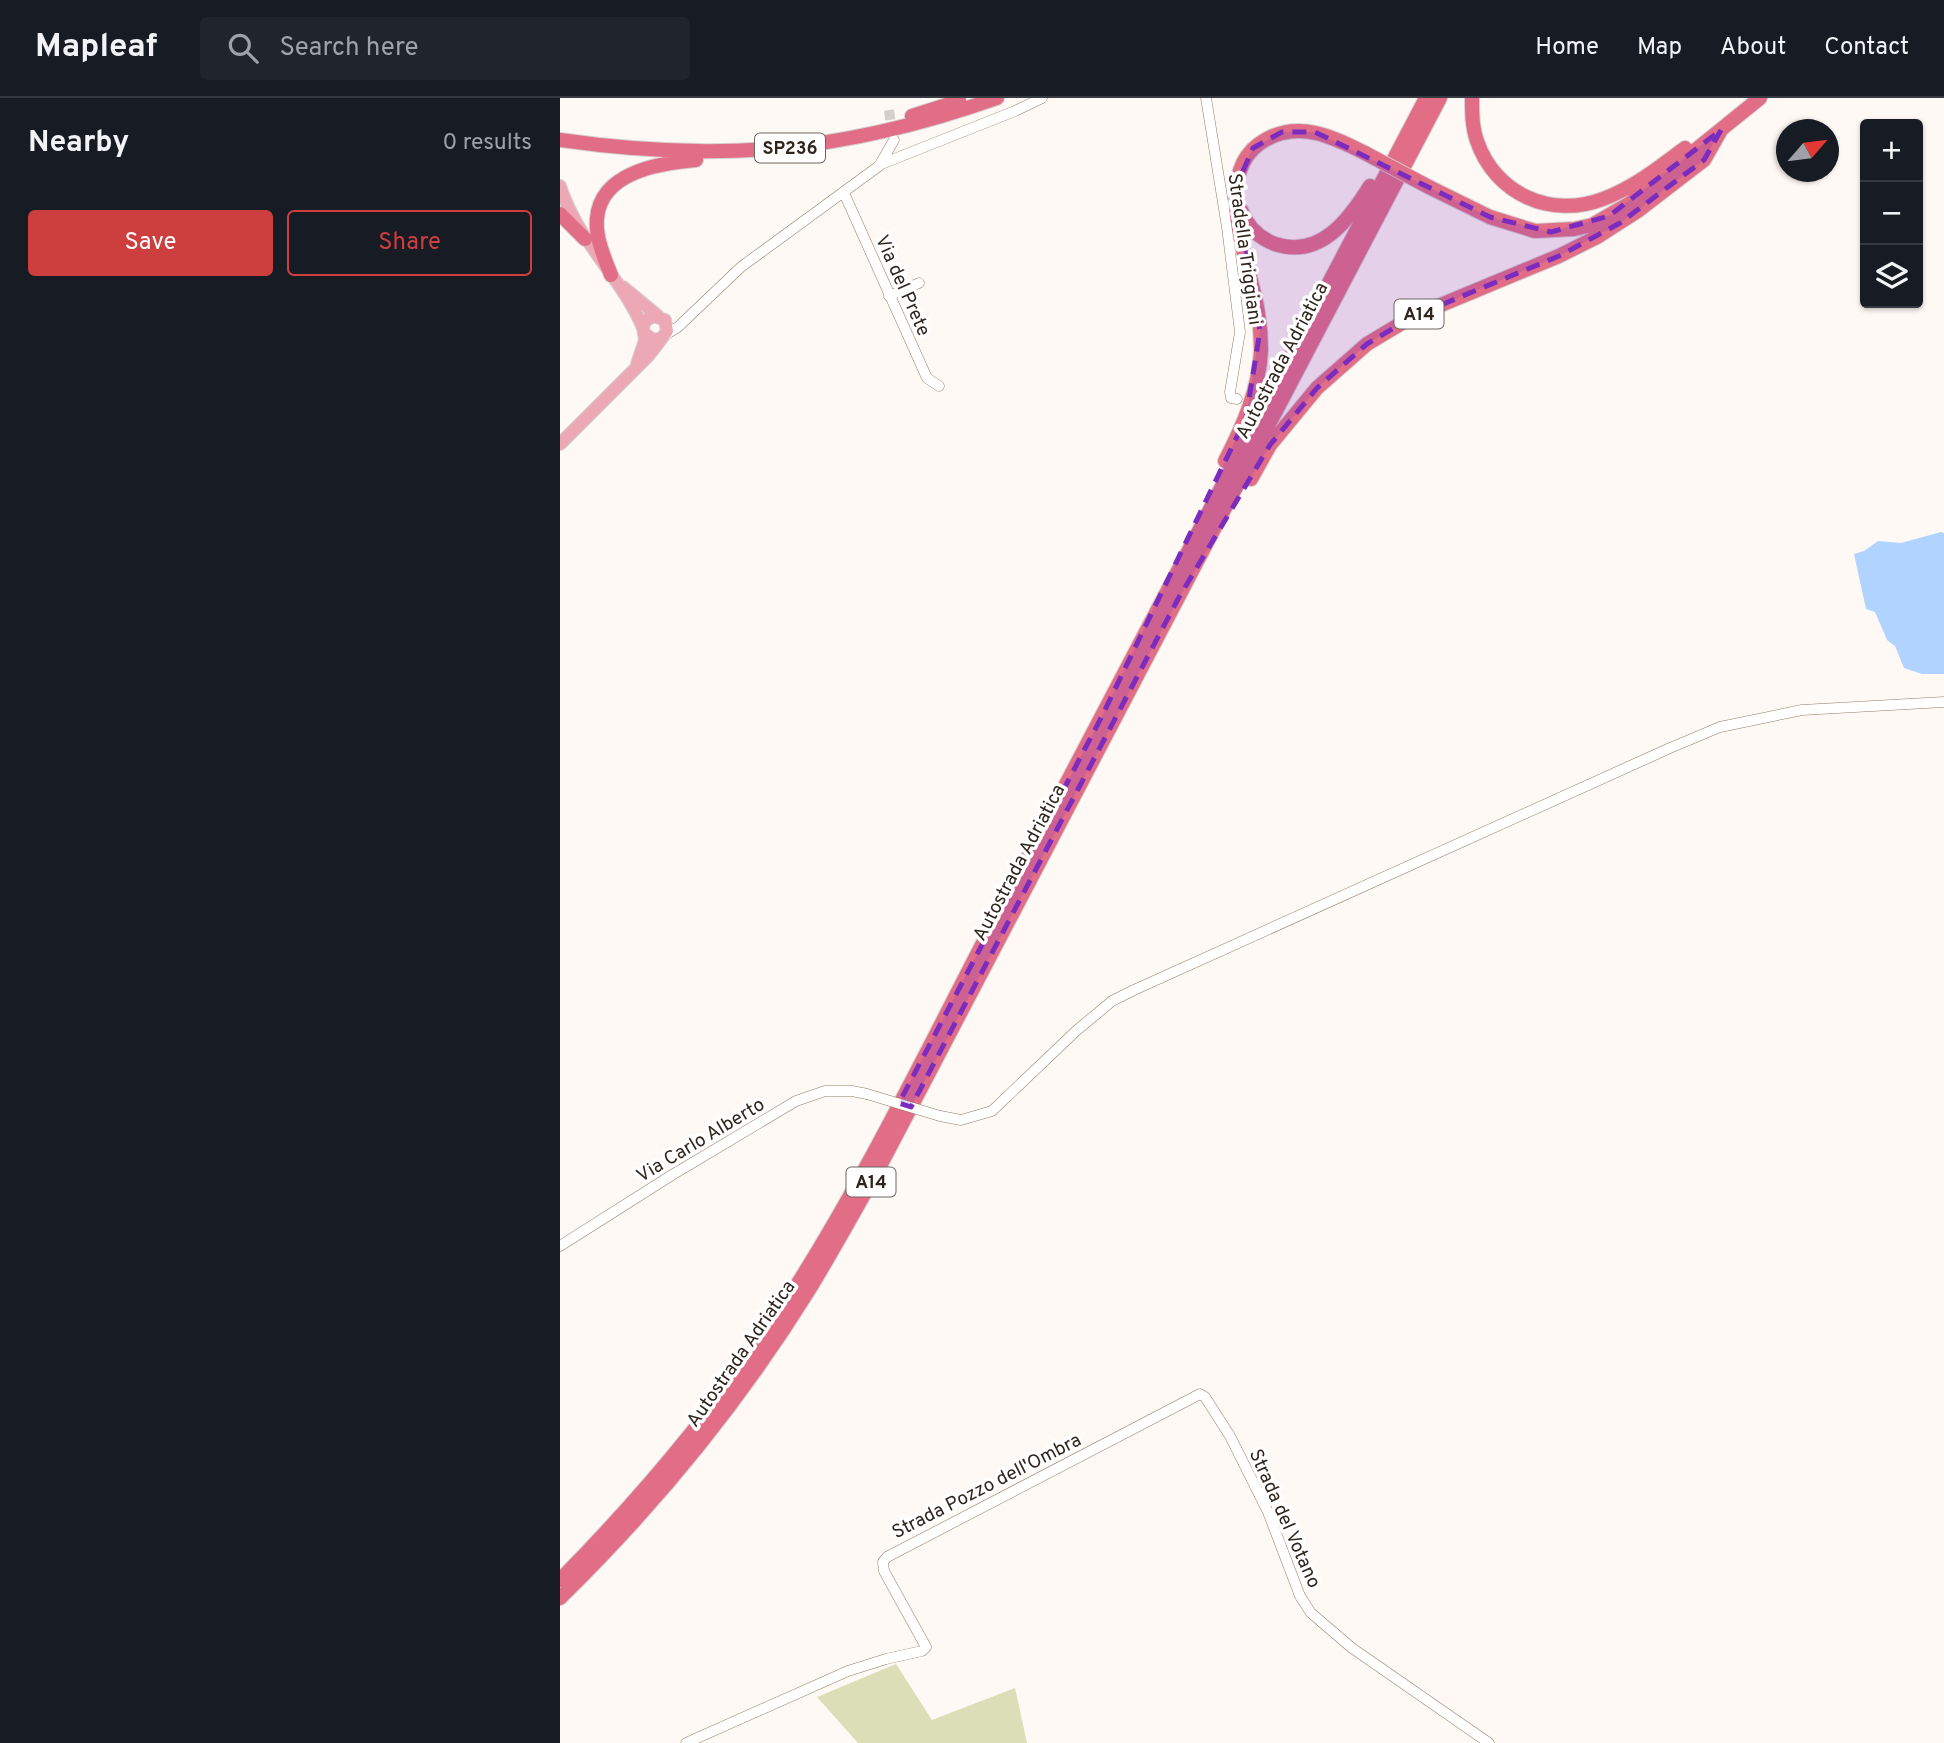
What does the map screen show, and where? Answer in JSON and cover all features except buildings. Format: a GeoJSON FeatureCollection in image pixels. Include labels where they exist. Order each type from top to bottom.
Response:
{"type":"FeatureCollection","features":[{"type":"Feature","properties":{"kind":"highway","name":"SP236"},"geometry":{"type":"LineString","coordinates":[[560,140],[578,138],[709,144],[782,140],[869,127],[970,98]]}},
{"type":"Feature","properties":{"kind":"highway","name":"SP236"},"geometry":{"type":"LineString","coordinates":[[560,131],[578,138],[640,150],[697,153],[757,151],[819,145],[862,137],[937,118],[997,98]]}},
{"type":"Feature","properties":{"kind":"highway","name":"A14"},"geometry":{"type":"LineString","coordinates":[[1236,187],[1243,215],[1259,236],[1290,248],[1314,244],[1331,235],[1349,219],[1425,98]]}},
{"type":"Feature","properties":{"kind":"highway","name":"Autostrada Adriatica"},"geometry":{"type":"LineString","coordinates":[[560,1580],[643,1491],[715,1404],[809,1265],[910,1083],[1425,98]]}},
{"type":"Feature","properties":{"kind":"highway","name":"Autostrada Adriatica"},"geometry":{"type":"LineString","coordinates":[[560,1598],[630,1526],[677,1472],[735,1398],[810,1288],[881,1164],[1440,98]]}},
{"type":"Feature","properties":{"kind":"highway"},"geometry":{"type":"LineString","coordinates":[[1472,98],[1476,140],[1496,177],[1530,200],[1549,206],[1569,207],[1603,199],[1650,173],[1690,144],[1721,130],[1760,98]]}},
{"type":"Feature","properties":{"kind":"highway","name":"A14"},"geometry":{"type":"LineString","coordinates":[[1134,654],[1154,604],[1247,418],[1254,389],[1261,350],[1260,331],[1239,229],[1236,187],[1239,171],[1253,148],[1282,132],[1315,132],[1335,138],[1506,224],[1535,231],[1574,229],[1591,225],[1630,203],[1721,130]]}},
{"type":"Feature","properties":{"kind":"highway","name":"A14"},"geometry":{"type":"LineString","coordinates":[[1187,582],[1229,517],[1270,445],[1317,388],[1350,357],[1386,331],[1412,317],[1559,256],[1620,223],[1704,160],[1721,130]]}},
{"type":"Feature","properties":{"kind":"highway"},"geometry":{"type":"LineString","coordinates":[[614,279],[598,234],[597,218],[600,203],[619,180],[673,163],[757,151]]}},
{"type":"Feature","properties":{"kind":"highway"},"geometry":{"type":"LineString","coordinates":[[560,214],[585,239]]}},
{"type":"Feature","properties":{"kind":"main road"},"geometry":{"type":"LineString","coordinates":[[560,186],[585,239],[614,279],[644,331],[654,340],[664,337]]}},
{"type":"Feature","properties":{"kind":"main road"},"geometry":{"type":"LineString","coordinates":[[560,444],[664,337],[667,323],[614,279]]}},
{"type":"Feature","properties":{"kind":"main road"},"geometry":{"type":"LineString","coordinates":[[635,368],[642,353],[647,318],[660,317]]}},
{"type":"Feature","properties":{"kind":"street"},"geometry":{"type":"LineString","coordinates":[[664,337],[741,267],[879,166],[1042,98]]}},
{"type":"Feature","properties":{"kind":"street","name":"Stradella Triggiani"},"geometry":{"type":"LineString","coordinates":[[1206,98],[1227,227],[1240,332],[1230,393],[1231,398],[1237,399]]}},
{"type":"Feature","properties":{"kind":"street"},"geometry":{"type":"LineString","coordinates":[[879,166],[894,140]]}},
{"type":"Feature","properties":{"kind":"street","name":"Via del Prete"},"geometry":{"type":"LineString","coordinates":[[844,193],[926,378],[939,386]]}},
{"type":"Feature","properties":{"kind":"street"},"geometry":{"type":"LineString","coordinates":[[889,296],[919,283]]}},
{"type":"Feature","properties":{"kind":"street"},"geometry":{"type":"LineString","coordinates":[[660,317],[692,312]]}},
{"type":"Feature","properties":{"kind":"street","name":"Via Carlo Alberto"},"geometry":{"type":"LineString","coordinates":[[560,1246],[796,1101],[825,1091],[867,1094],[940,1116],[961,1119],[992,1111],[1076,1031],[1112,1001],[1134,989],[1720,727],[1802,710],[1944,702]]}},
{"type":"Feature","properties":{"kind":"street","name":"Strada Pozzo dell'Ombra"},"geometry":{"type":"LineString","coordinates":[[686,1743],[848,1671],[922,1651],[926,1647],[884,1572],[883,1562],[887,1557],[1200,1394]]}},
{"type":"Feature","properties":{"kind":"street","name":"Strada del Votano"},"geometry":{"type":"LineString","coordinates":[[1200,1394],[1205,1397],[1230,1436],[1268,1512],[1300,1596],[1311,1613],[1353,1648],[1489,1743]]}},
{"type":"Feature","properties":{"kind":"highlighted area"},"geometry":{"type":"Polygon","coordinates":[[[1721,130],[1704,160],[1620,223],[1559,256],[1412,317],[1367,344],[1317,388],[1270,445],[1178,599],[911,1107],[899,1103],[1101,718],[1246,418],[1260,331],[1236,187],[1253,148],[1282,132],[1315,132],[1490,217],[1551,232],[1609,216],[1721,130]]]}},
{"type":"Feature","properties":{"kind":"green space"},"geometry":{"type":"Polygon","coordinates":[[[896,1664],[932,1720],[1015,1688],[1027,1743],[858,1743],[817,1697],[896,1664]]]}},
{"type":"Feature","properties":{"kind":"water"},"geometry":{"type":"Polygon","coordinates":[[[1944,533],[1944,674],[1922,674],[1904,668],[1895,646],[1887,640],[1875,612],[1866,609],[1854,554],[1864,551],[1878,541],[1901,543],[1944,533]]]}},
{"type":"Feature","properties":{"kind":"tunnel"},"geometry":{"type":"LineString","coordinates":[[889,110],[892,133]]}}]}
